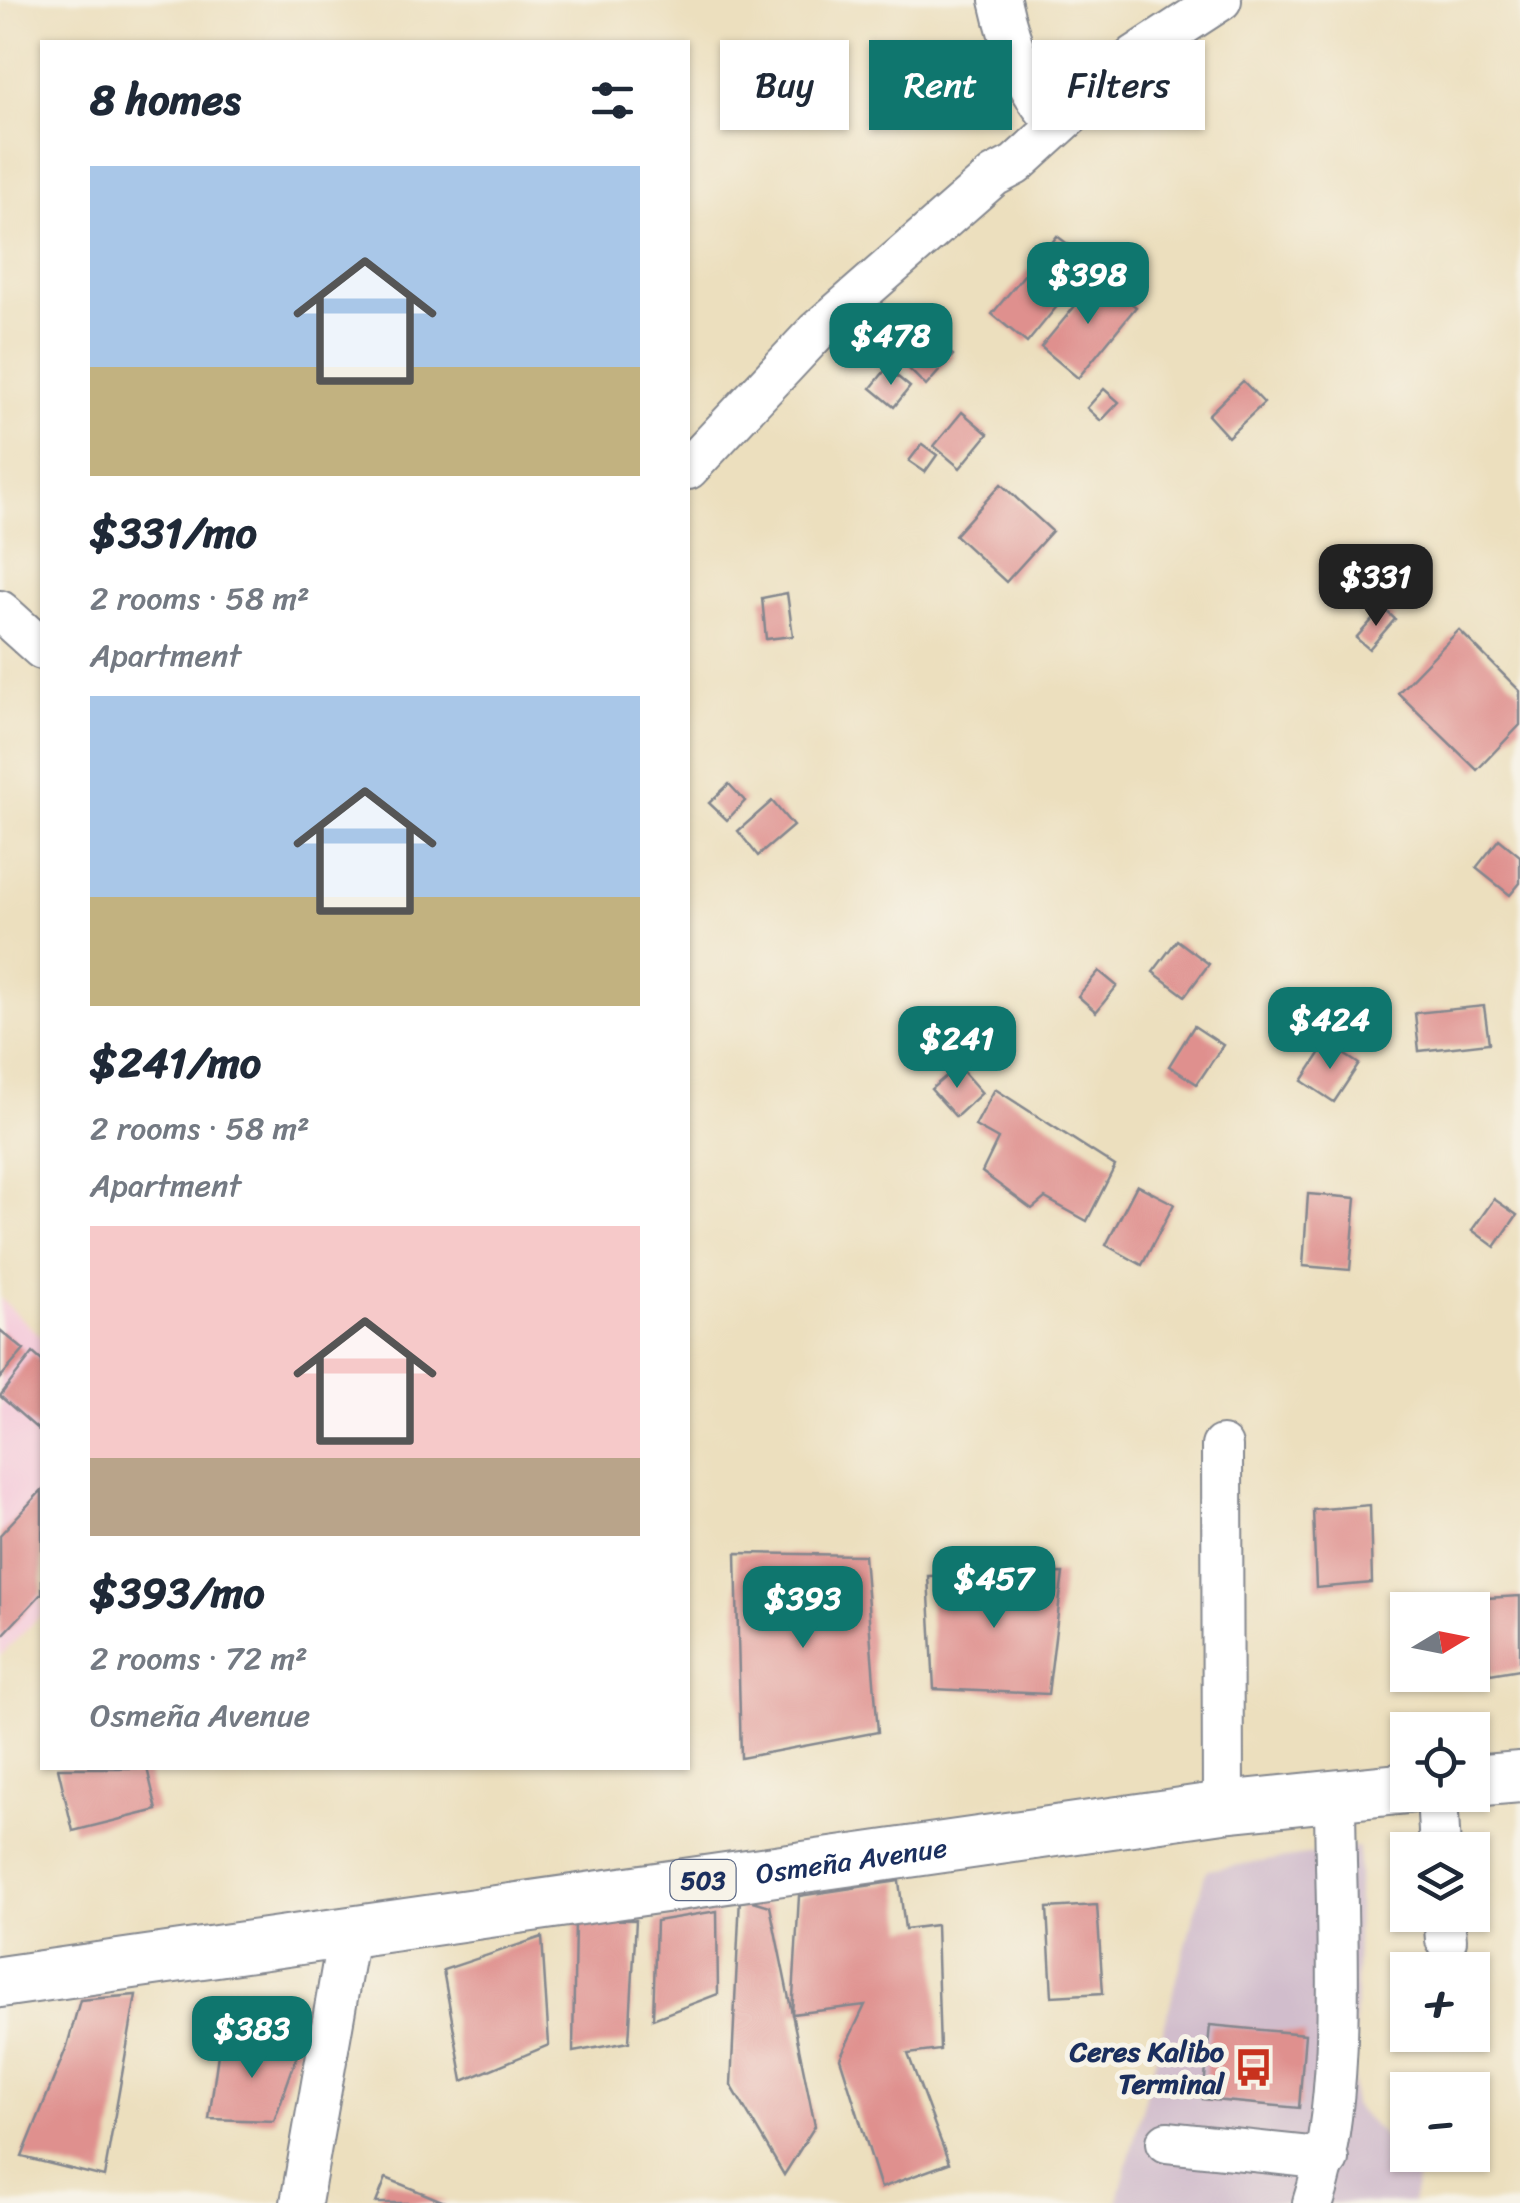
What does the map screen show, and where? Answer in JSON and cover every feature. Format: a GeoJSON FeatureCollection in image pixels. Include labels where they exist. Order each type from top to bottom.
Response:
{"type":"FeatureCollection","features":[{"type":"Feature","properties":{"kind":"main road"},"geometry":{"type":"LineString","coordinates":[[1490,1780],[1520,1777]]}},
{"type":"Feature","properties":{"kind":"main road","name":"Osmeña Avenue"},"geometry":{"type":"LineString","coordinates":[[0,1982],[1223,1807],[1390,1790]]}},
{"type":"Feature","properties":{"kind":"street"},"geometry":{"type":"LineString","coordinates":[[1000,0],[1011,46],[1032,86]]}},
{"type":"Feature","properties":{"kind":"street"},"geometry":{"type":"LineString","coordinates":[[1160,40],[1222,0]]}},
{"type":"Feature","properties":{"kind":"street"},"geometry":{"type":"LineString","coordinates":[[690,467],[817,331],[994,176],[1016,165],[1050,130]]}},
{"type":"Feature","properties":{"kind":"street"},"geometry":{"type":"LineString","coordinates":[[0,611],[40,648]]}},
{"type":"Feature","properties":{"kind":"street"},"geometry":{"type":"LineString","coordinates":[[1222,1446],[1223,1807]]}},
{"type":"Feature","properties":{"kind":"street"},"geometry":{"type":"LineString","coordinates":[[1313,2203],[1328,2160],[1335,2022],[1335,1796]]}},
{"type":"Feature","properties":{"kind":"street"},"geometry":{"type":"LineString","coordinates":[[301,2203],[348,1930]]}},
{"type":"Feature","properties":{"kind":"street"},"geometry":{"type":"LineString","coordinates":[[1167,2142],[1328,2160]]}},
{"type":"Feature","properties":{"kind":"shaded area"},"geometry":{"type":"Polygon","coordinates":[[[0,1298],[40,1336],[40,1616],[0,1656],[0,1298]]]}},
{"type":"Feature","properties":{"kind":"shaded area"},"geometry":{"type":"Polygon","coordinates":[[[1359,1847],[1353,2105],[1390,2143],[1390,2172],[1419,2173],[1412,2203],[1117,2203],[1206,1870],[1359,1847]]]}},
{"type":"Feature","properties":{"kind":"building"},"geometry":{"type":"Polygon","coordinates":[[[1057,236],[1097,266],[1078,291],[1038,261],[1057,236]]]}},
{"type":"Feature","properties":{"kind":"building"},"geometry":{"type":"Polygon","coordinates":[[[1029,269],[1063,299],[1027,343],[992,314],[1029,269]]]}},
{"type":"Feature","properties":{"kind":"building"},"geometry":{"type":"Polygon","coordinates":[[[1099,277],[1136,307],[1078,378],[1041,347],[1099,277]]]}},
{"type":"Feature","properties":{"kind":"building"},"geometry":{"type":"Polygon","coordinates":[[[927,331],[953,355],[926,386],[900,360],[927,331]]]}},
{"type":"Feature","properties":{"kind":"building"},"geometry":{"type":"Polygon","coordinates":[[[887,368],[910,387],[894,407],[871,388],[887,368]]]}},
{"type":"Feature","properties":{"kind":"building"},"geometry":{"type":"Polygon","coordinates":[[[1243,381],[1264,403],[1228,437],[1208,415],[1243,381]]]}},
{"type":"Feature","properties":{"kind":"building"},"geometry":{"type":"Polygon","coordinates":[[[1104,389],[1119,402],[1101,421],[1087,408],[1104,389]]]}},
{"type":"Feature","properties":{"kind":"building"},"geometry":{"type":"Polygon","coordinates":[[[962,412],[988,434],[960,468],[934,446],[962,412]]]}},
{"type":"Feature","properties":{"kind":"building"},"geometry":{"type":"Polygon","coordinates":[[[922,444],[937,455],[925,472],[909,461],[922,444]]]}},
{"type":"Feature","properties":{"kind":"building"},"geometry":{"type":"Polygon","coordinates":[[[1001,484],[1052,531],[1006,582],[955,535],[1001,484]]]}},
{"type":"Feature","properties":{"kind":"building"},"geometry":{"type":"Polygon","coordinates":[[[787,593],[793,636],[766,639],[762,598],[787,593]]]}},
{"type":"Feature","properties":{"kind":"building"},"geometry":{"type":"Polygon","coordinates":[[[1383,608],[1395,619],[1369,649],[1356,638],[1383,608]]]}},
{"type":"Feature","properties":{"kind":"building"},"geometry":{"type":"Polygon","coordinates":[[[1459,630],[1520,691],[1520,725],[1477,770],[1398,693],[1459,630]]]}},
{"type":"Feature","properties":{"kind":"building"},"geometry":{"type":"Polygon","coordinates":[[[729,784],[745,801],[727,820],[709,803],[729,784]]]}},
{"type":"Feature","properties":{"kind":"building"},"geometry":{"type":"Polygon","coordinates":[[[772,801],[793,826],[758,856],[738,831],[772,801]]]}},
{"type":"Feature","properties":{"kind":"building"},"geometry":{"type":"Polygon","coordinates":[[[1499,839],[1520,856],[1520,883],[1510,895],[1476,868],[1499,839]]]}},
{"type":"Feature","properties":{"kind":"building"},"geometry":{"type":"Polygon","coordinates":[[[1177,940],[1209,964],[1185,996],[1153,972],[1177,940]]]}},
{"type":"Feature","properties":{"kind":"building"},"geometry":{"type":"Polygon","coordinates":[[[1099,971],[1117,986],[1096,1012],[1078,996],[1099,971]]]}},
{"type":"Feature","properties":{"kind":"building"},"geometry":{"type":"Polygon","coordinates":[[[1484,1006],[1489,1043],[1419,1051],[1415,1013],[1484,1006]]]}},
{"type":"Feature","properties":{"kind":"building"},"geometry":{"type":"Polygon","coordinates":[[[1194,1026],[1223,1045],[1197,1084],[1169,1066],[1194,1026]]]}},
{"type":"Feature","properties":{"kind":"building"},"geometry":{"type":"Polygon","coordinates":[[[1327,1043],[1359,1064],[1334,1102],[1302,1081],[1327,1043]]]}},
{"type":"Feature","properties":{"kind":"building"},"geometry":{"type":"Polygon","coordinates":[[[958,1066],[982,1093],[956,1117],[931,1089],[958,1066]]]}},
{"type":"Feature","properties":{"kind":"building"},"geometry":{"type":"Polygon","coordinates":[[[995,1089],[1115,1166],[1087,1221],[1045,1198],[1032,1209],[982,1172],[998,1139],[975,1126],[995,1089]]]}},
{"type":"Feature","properties":{"kind":"building"},"geometry":{"type":"Polygon","coordinates":[[[1137,1185],[1174,1204],[1142,1265],[1106,1245],[1137,1185]]]}},
{"type":"Feature","properties":{"kind":"building"},"geometry":{"type":"Polygon","coordinates":[[[1308,1194],[1356,1198],[1350,1270],[1303,1266],[1308,1194]]]}},
{"type":"Feature","properties":{"kind":"building"},"geometry":{"type":"Polygon","coordinates":[[[1494,1199],[1517,1215],[1495,1247],[1472,1230],[1494,1199]]]}},
{"type":"Feature","properties":{"kind":"building"},"geometry":{"type":"Polygon","coordinates":[[[0,1330],[24,1350],[0,1378],[0,1330]]]}},
{"type":"Feature","properties":{"kind":"building"},"geometry":{"type":"Polygon","coordinates":[[[33,1353],[40,1359],[40,1431],[0,1396],[33,1353]]]}},
{"type":"Feature","properties":{"kind":"building"},"geometry":{"type":"Polygon","coordinates":[[[40,1492],[40,1595],[0,1638],[0,1535],[40,1492]]]}},
{"type":"Feature","properties":{"kind":"building"},"geometry":{"type":"Polygon","coordinates":[[[1370,1505],[1372,1583],[1316,1588],[1313,1510],[1370,1505]]]}},
{"type":"Feature","properties":{"kind":"building"},"geometry":{"type":"Polygon","coordinates":[[[736,1553],[864,1555],[878,1732],[741,1758],[736,1553]]]}},
{"type":"Feature","properties":{"kind":"building"},"geometry":{"type":"Polygon","coordinates":[[[1063,1573],[1048,1694],[934,1689],[928,1576],[1063,1573]]]}},
{"type":"Feature","properties":{"kind":"building"},"geometry":{"type":"Polygon","coordinates":[[[1520,1596],[1520,1669],[1490,1674],[1490,1598],[1520,1596]]]}},
{"type":"Feature","properties":{"kind":"building"},"geometry":{"type":"Polygon","coordinates":[[[58,1770],[147,1770],[157,1810],[73,1831],[58,1770]]]}},
{"type":"Feature","properties":{"kind":"building"},"geometry":{"type":"Polygon","coordinates":[[[899,1881],[905,1929],[936,1925],[940,2050],[908,2054],[949,2163],[881,2188],[840,2058],[865,2005],[792,2014],[799,1896],[899,1881]]]}},
{"type":"Feature","properties":{"kind":"building"},"geometry":{"type":"Polygon","coordinates":[[[740,1897],[770,1906],[815,2126],[784,2175],[731,2085],[740,1897]]]}},
{"type":"Feature","properties":{"kind":"building"},"geometry":{"type":"Polygon","coordinates":[[[1097,1905],[1103,1993],[1052,1996],[1047,1908],[1097,1905]]]}},
{"type":"Feature","properties":{"kind":"building"},"geometry":{"type":"Polygon","coordinates":[[[717,1911],[718,1994],[653,2019],[656,1921],[717,1911]]]}},
{"type":"Feature","properties":{"kind":"building"},"geometry":{"type":"Polygon","coordinates":[[[575,1919],[636,1920],[629,2042],[573,2052],[575,1919]]]}},
{"type":"Feature","properties":{"kind":"building"},"geometry":{"type":"Polygon","coordinates":[[[542,1937],[549,2045],[463,2081],[443,1970],[542,1937]]]}},
{"type":"Feature","properties":{"kind":"building"},"geometry":{"type":"Polygon","coordinates":[[[136,1995],[104,2177],[22,2157],[67,2046],[80,2000],[136,1995]]]}},
{"type":"Feature","properties":{"kind":"building","name":"Ceres Kalibo Terminal"},"geometry":{"type":"Polygon","coordinates":[[[1210,2025],[1305,2034],[1299,2108],[1203,2099],[1210,2025]]]}},
{"type":"Feature","properties":{"kind":"building"},"geometry":{"type":"Polygon","coordinates":[[[302,2042],[274,2121],[209,2119],[219,2047],[302,2042]]]}},
{"type":"Feature","properties":{"kind":"building"},"geometry":{"type":"Polygon","coordinates":[[[386,2178],[447,2203],[376,2203],[386,2178]]]}},
{"type":"Feature","properties":{"kind":"place","name":"Ceres Kalibo Terminal"},"geometry":{"type":"Point","coordinates":[1254,2067]}}]}
